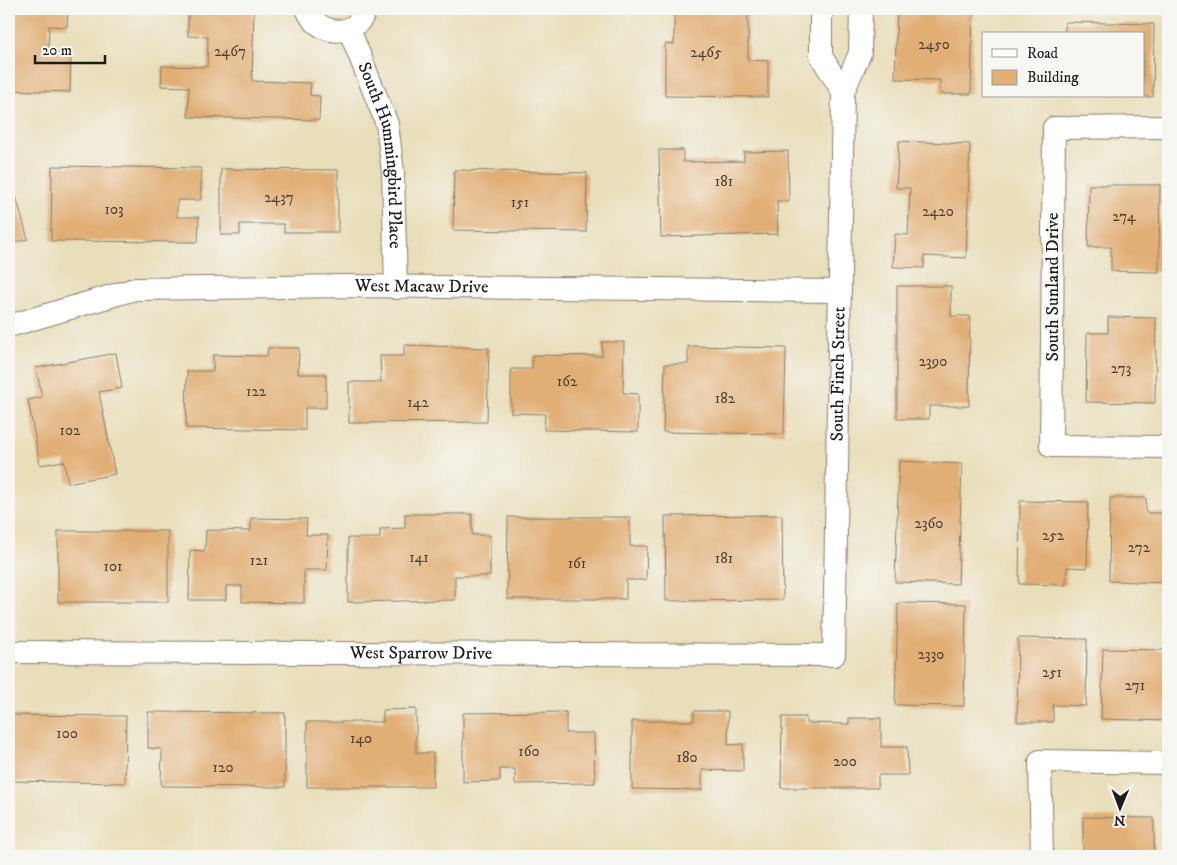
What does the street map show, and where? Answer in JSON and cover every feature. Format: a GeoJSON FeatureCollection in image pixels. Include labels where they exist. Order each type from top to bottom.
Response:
{"type":"FeatureCollection","features":[{"type":"Feature","properties":{"kind":"street"},"geometry":{"type":"LineString","coordinates":[[307,9],[312,19],[324,28],[339,31],[349,29],[358,23],[366,9]]}},
{"type":"Feature","properties":{"kind":"street","name":"South Finch Street"},"geometry":{"type":"LineString","coordinates":[[821,9],[822,56],[842,92]]}},
{"type":"Feature","properties":{"kind":"street","name":"South Finch Street"},"geometry":{"type":"LineString","coordinates":[[834,655],[842,92],[860,53],[861,9]]}},
{"type":"Feature","properties":{"kind":"street","name":"South Hummingbird Place"},"geometry":{"type":"LineString","coordinates":[[349,29],[387,124],[393,172],[396,288]]}},
{"type":"Feature","properties":{"kind":"street","name":"South Sunland Drive"},"geometry":{"type":"LineString","coordinates":[[1168,127],[1054,128],[1051,446],[1168,447]]}},
{"type":"Feature","properties":{"kind":"street","name":"West Macaw Drive"},"geometry":{"type":"LineString","coordinates":[[9,326],[135,289],[396,288],[840,291]]}},
{"type":"Feature","properties":{"kind":"street","name":"West Sparrow Drive"},"geometry":{"type":"LineString","coordinates":[[9,652],[834,655]]}},
{"type":"Feature","properties":{"kind":"street"},"geometry":{"type":"LineString","coordinates":[[1042,856],[1040,761],[1168,763]]}},
{"type":"Feature","properties":{"kind":"building"},"geometry":{"type":"Polygon","coordinates":[[[10,9],[68,9],[67,27],[49,26],[48,52],[71,53],[70,92],[9,90],[10,9]]]}},
{"type":"Feature","properties":{"kind":"building"},"geometry":{"type":"Polygon","coordinates":[[[188,9],[254,9],[252,81],[311,83],[310,95],[320,96],[319,120],[188,117],[189,87],[161,86],[162,66],[207,67],[208,37],[188,36],[188,9]]]}},
{"type":"Feature","properties":{"kind":"building"},"geometry":{"type":"Polygon","coordinates":[[[674,9],[748,9],[748,60],[768,61],[768,97],[665,96],[665,44],[674,44],[674,9]]]}},
{"type":"Feature","properties":{"kind":"building"},"geometry":{"type":"Polygon","coordinates":[[[897,9],[973,9],[971,94],[940,94],[940,80],[895,79],[897,9]]]}},
{"type":"Feature","properties":{"kind":"building"},"geometry":{"type":"Polygon","coordinates":[[[1065,22],[1154,24],[1153,97],[1144,97],[1144,32],[1065,32],[1065,22]]]}},
{"type":"Feature","properties":{"kind":"building"},"geometry":{"type":"Polygon","coordinates":[[[899,141],[970,144],[966,258],[924,256],[924,268],[893,267],[895,234],[908,235],[910,188],[896,188],[899,141]]]}},
{"type":"Feature","properties":{"kind":"building"},"geometry":{"type":"Polygon","coordinates":[[[659,150],[683,150],[683,162],[744,161],[744,152],[788,151],[789,201],[777,201],[778,234],[661,237],[659,150]]]}},
{"type":"Feature","properties":{"kind":"building"},"geometry":{"type":"Polygon","coordinates":[[[52,166],[201,168],[201,200],[177,200],[177,217],[199,217],[198,242],[51,241],[52,166]]]}},
{"type":"Feature","properties":{"kind":"building"},"geometry":{"type":"Polygon","coordinates":[[[221,169],[338,170],[338,232],[284,232],[284,224],[240,224],[240,235],[221,235],[221,169]]]}},
{"type":"Feature","properties":{"kind":"building"},"geometry":{"type":"Polygon","coordinates":[[[454,170],[587,173],[586,232],[453,230],[454,170]]]}},
{"type":"Feature","properties":{"kind":"building"},"geometry":{"type":"Polygon","coordinates":[[[9,172],[28,239],[9,244],[9,172]]]}},
{"type":"Feature","properties":{"kind":"building"},"geometry":{"type":"Polygon","coordinates":[[[1089,185],[1160,185],[1159,272],[1111,271],[1111,247],[1088,247],[1089,185]]]}},
{"type":"Feature","properties":{"kind":"building"},"geometry":{"type":"Polygon","coordinates":[[[897,286],[951,286],[951,316],[970,316],[969,406],[929,406],[929,419],[897,419],[897,286]]]}},
{"type":"Feature","properties":{"kind":"building"},"geometry":{"type":"Polygon","coordinates":[[[1108,317],[1156,318],[1155,403],[1086,402],[1087,333],[1108,333],[1108,317]]]}},
{"type":"Feature","properties":{"kind":"building"},"geometry":{"type":"Polygon","coordinates":[[[602,342],[624,342],[623,393],[638,394],[638,432],[544,430],[545,414],[511,413],[511,369],[532,369],[532,355],[602,356],[602,342]]]}},
{"type":"Feature","properties":{"kind":"building"},"geometry":{"type":"Polygon","coordinates":[[[404,345],[489,348],[487,422],[349,423],[349,382],[381,382],[380,356],[404,356],[404,345]]]}},
{"type":"Feature","properties":{"kind":"building"},"geometry":{"type":"Polygon","coordinates":[[[688,346],[786,348],[784,434],[663,432],[665,364],[688,364],[688,346]]]}},
{"type":"Feature","properties":{"kind":"building"},"geometry":{"type":"Polygon","coordinates":[[[268,348],[299,348],[298,374],[326,374],[326,408],[305,408],[305,430],[186,428],[187,371],[213,371],[213,355],[267,356],[268,348]]]}},
{"type":"Feature","properties":{"kind":"building"},"geometry":{"type":"Polygon","coordinates":[[[116,353],[122,388],[99,392],[115,474],[68,483],[64,461],[40,465],[28,400],[42,397],[36,368],[116,353]]]}},
{"type":"Feature","properties":{"kind":"building"},"geometry":{"type":"Polygon","coordinates":[[[899,461],[962,464],[958,584],[895,582],[899,461]]]}},
{"type":"Feature","properties":{"kind":"building"},"geometry":{"type":"Polygon","coordinates":[[[1110,498],[1146,498],[1146,513],[1168,513],[1168,583],[1109,581],[1110,498]]]}},
{"type":"Feature","properties":{"kind":"building"},"geometry":{"type":"Polygon","coordinates":[[[1020,501],[1088,502],[1087,568],[1067,567],[1066,585],[1019,584],[1020,501]]]}},
{"type":"Feature","properties":{"kind":"building"},"geometry":{"type":"Polygon","coordinates":[[[405,514],[472,514],[472,535],[490,535],[490,576],[455,576],[455,600],[348,602],[348,538],[380,538],[380,529],[405,528],[405,514]]]}},
{"type":"Feature","properties":{"kind":"building"},"geometry":{"type":"Polygon","coordinates":[[[782,515],[783,600],[666,601],[665,516],[782,515]]]}},
{"type":"Feature","properties":{"kind":"building"},"geometry":{"type":"Polygon","coordinates":[[[508,517],[630,517],[630,546],[647,546],[646,580],[626,580],[626,599],[507,599],[508,517]]]}},
{"type":"Feature","properties":{"kind":"building"},"geometry":{"type":"Polygon","coordinates":[[[251,518],[307,519],[306,535],[328,535],[327,570],[304,570],[304,603],[242,602],[242,586],[226,586],[226,600],[189,600],[190,550],[205,551],[206,530],[251,531],[251,518]]]}},
{"type":"Feature","properties":{"kind":"building"},"geometry":{"type":"Polygon","coordinates":[[[58,531],[168,531],[168,602],[58,602],[58,531]]]}},
{"type":"Feature","properties":{"kind":"building"},"geometry":{"type":"Polygon","coordinates":[[[898,603],[966,604],[964,706],[895,705],[898,603]]]}},
{"type":"Feature","properties":{"kind":"building"},"geometry":{"type":"Polygon","coordinates":[[[1018,638],[1087,639],[1086,706],[1053,705],[1053,722],[1017,722],[1018,638]]]}},
{"type":"Feature","properties":{"kind":"building"},"geometry":{"type":"Polygon","coordinates":[[[1103,649],[1168,650],[1168,721],[1101,719],[1103,649]]]}},
{"type":"Feature","properties":{"kind":"building"},"geometry":{"type":"Polygon","coordinates":[[[416,709],[416,753],[433,753],[433,787],[307,787],[307,722],[383,722],[383,710],[416,709]]]}},
{"type":"Feature","properties":{"kind":"building"},"geometry":{"type":"Polygon","coordinates":[[[694,711],[728,711],[728,745],[743,744],[743,771],[702,770],[702,790],[632,789],[632,721],[694,721],[694,711]]]}},
{"type":"Feature","properties":{"kind":"building"},"geometry":{"type":"Polygon","coordinates":[[[148,712],[285,713],[285,787],[161,786],[162,749],[148,748],[148,712]]]}},
{"type":"Feature","properties":{"kind":"building"},"geometry":{"type":"Polygon","coordinates":[[[566,712],[566,733],[594,733],[595,783],[515,784],[515,769],[500,769],[500,781],[463,782],[463,713],[566,712]]]}},
{"type":"Feature","properties":{"kind":"building"},"geometry":{"type":"Polygon","coordinates":[[[9,715],[126,716],[125,783],[9,781],[9,715]]]}},
{"type":"Feature","properties":{"kind":"building"},"geometry":{"type":"Polygon","coordinates":[[[782,717],[806,717],[806,723],[849,724],[849,718],[881,718],[881,747],[907,747],[908,775],[878,775],[878,788],[781,788],[782,717]]]}},
{"type":"Feature","properties":{"kind":"building"},"geometry":{"type":"Polygon","coordinates":[[[1083,817],[1154,818],[1154,856],[1083,856],[1083,817]]]}}]}
